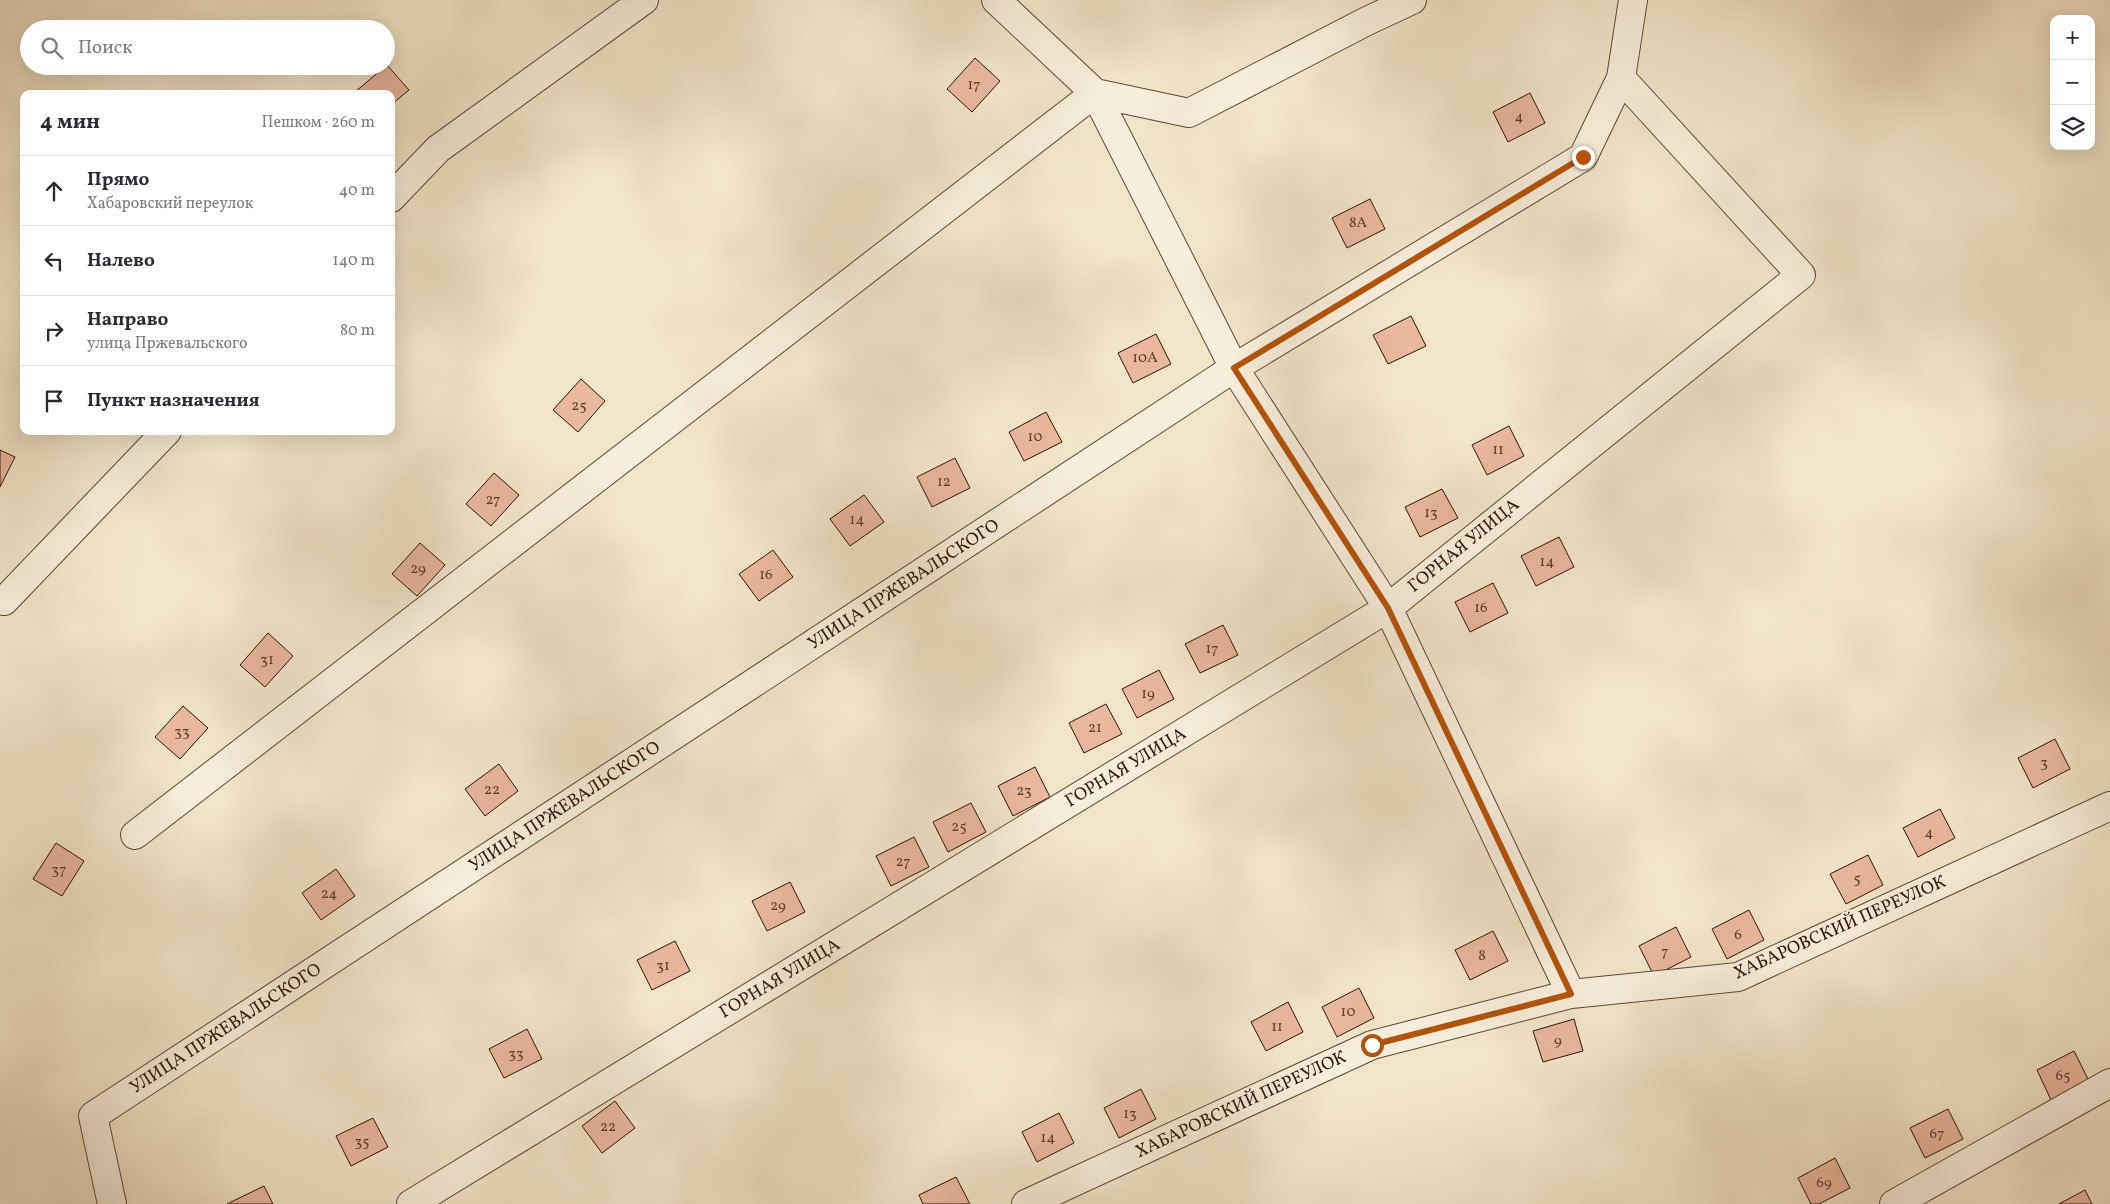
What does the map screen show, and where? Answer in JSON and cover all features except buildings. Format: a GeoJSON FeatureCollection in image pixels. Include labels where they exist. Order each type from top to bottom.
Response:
{"type":"FeatureCollection","features":[{"type":"Feature","properties":{"kind":"street"},"geometry":{"type":"LineString","coordinates":[[395,194],[438,149],[644,0]]}},
{"type":"Feature","properties":{"kind":"street"},"geometry":{"type":"LineString","coordinates":[[996,0],[1095,93],[1234,368],[1388,608],[1571,994]]}},
{"type":"Feature","properties":{"kind":"street"},"geometry":{"type":"LineString","coordinates":[[135,835],[1095,93],[1189,113],[1367,21],[1412,0]]}},
{"type":"Feature","properties":{"kind":"street","name":"УЛИЦА ПРЖЕВАЛЬСКОГО"},"geometry":{"type":"LineString","coordinates":[[112,1204],[93,1116],[1234,368],[1583,157],[1621,78],[1633,0]]}},
{"type":"Feature","properties":{"kind":"street","name":"ГОРНАЯ УЛИЦА"},"geometry":{"type":"LineString","coordinates":[[411,1204],[1388,608],[1801,275],[1621,78]]}},
{"type":"Feature","properties":{"kind":"street"},"geometry":{"type":"LineString","coordinates":[[4,601],[163,435]]}},
{"type":"Feature","properties":{"kind":"street","name":"ХАБАРОВСКИЙ ПЕРЕУЛОК"},"geometry":{"type":"LineString","coordinates":[[1026,1204],[1372,1045],[1571,994],[1738,977],[2110,806]]}},
{"type":"Feature","properties":{"kind":"street"},"geometry":{"type":"LineString","coordinates":[[1894,1204],[2110,1083]]}},
{"type":"Feature","properties":{"kind":"route"},"geometry":{"type":"LineString","coordinates":[[1372,1045],[1571,994],[1388,608],[1234,368],[1583,157]]}}]}
